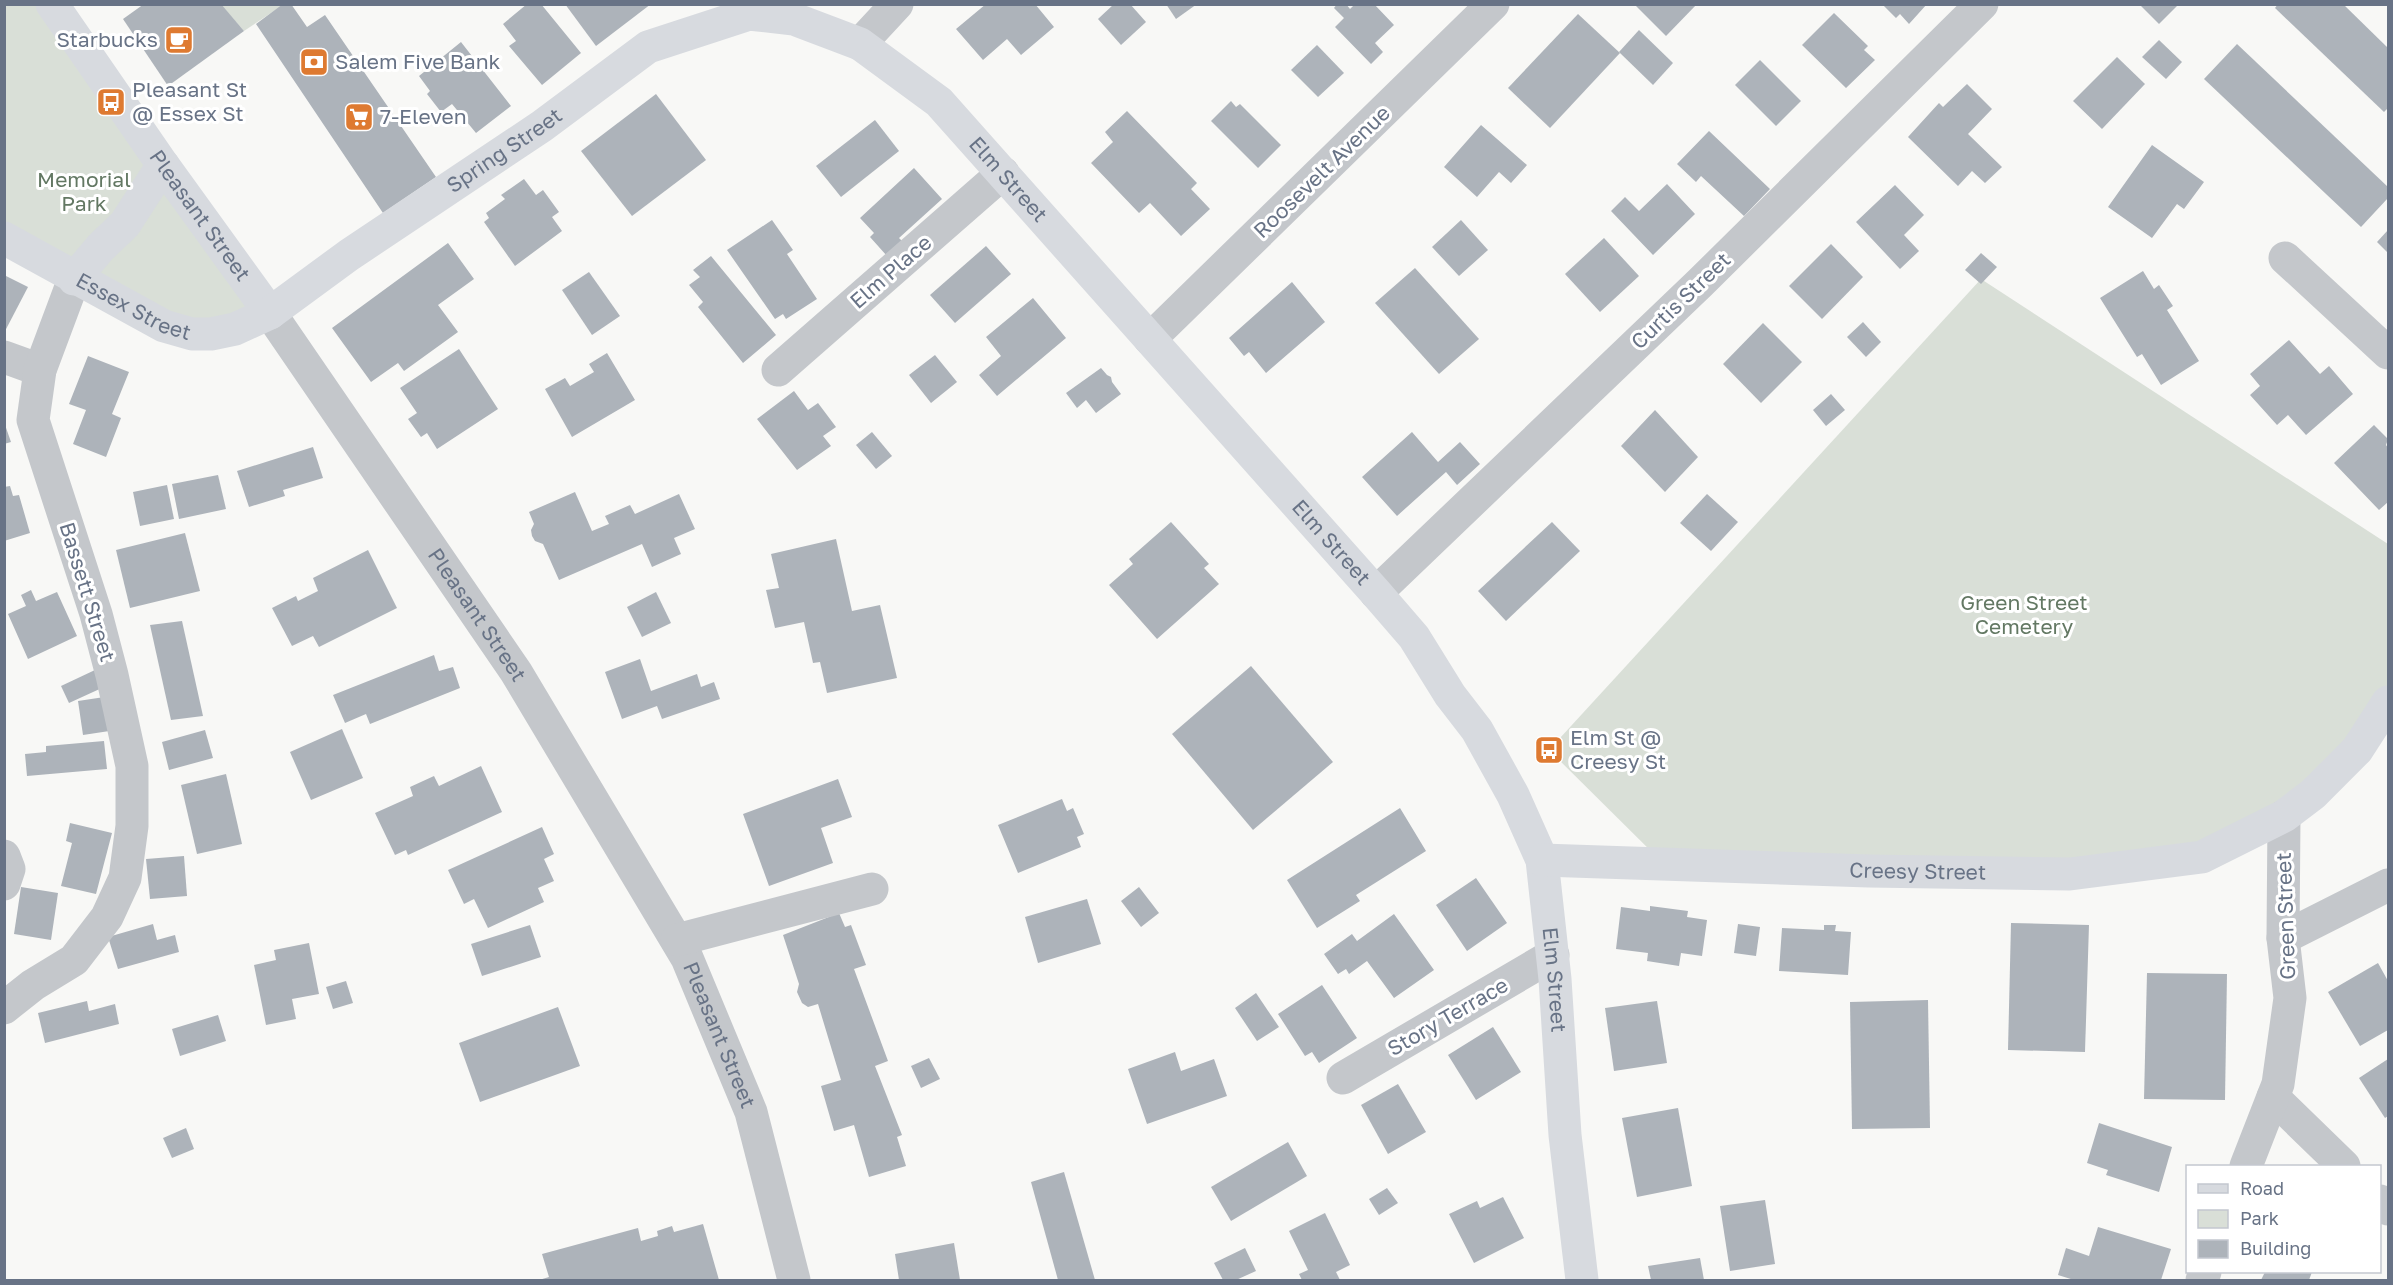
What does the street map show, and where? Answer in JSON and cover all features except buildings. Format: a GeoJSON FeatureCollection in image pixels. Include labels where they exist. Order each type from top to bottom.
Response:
{"type":"FeatureCollection","features":[{"type":"Feature","properties":{"kind":"main road","name":"Pleasant Street"},"geometry":{"type":"LineString","coordinates":[[52,4],[163,165],[270,313]]}},
{"type":"Feature","properties":{"kind":"main road","name":"Elm Street"},"geometry":{"type":"LineString","coordinates":[[747,9],[794,19],[860,44],[939,102],[1414,637],[1450,695],[1477,730],[1513,795],[1542,860],[1552,955],[1565,1135],[1582,1281]]}},
{"type":"Feature","properties":{"kind":"main road","name":"Spring Street"},"geometry":{"type":"LineString","coordinates":[[270,313],[349,255],[542,126],[648,47],[747,9]]}},
{"type":"Feature","properties":{"kind":"main road","name":"Bassett Street"},"geometry":{"type":"LineString","coordinates":[[74,279],[100,248],[125,224],[163,165]]}},
{"type":"Feature","properties":{"kind":"main road","name":"Essex Street"},"geometry":{"type":"LineString","coordinates":[[4,238],[74,279],[164,326],[192,334],[211,334],[235,329],[270,313]]}},
{"type":"Feature","properties":{"kind":"main road"},"geometry":{"type":"LineString","coordinates":[[2284,816],[2313,794],[2357,750],[2388,702]]}},
{"type":"Feature","properties":{"kind":"main road","name":"Creesy Street"},"geometry":{"type":"LineString","coordinates":[[1542,860],[1869,871],[2070,874],[2202,857],[2284,816]]}},
{"type":"Feature","properties":{"kind":"street"},"geometry":{"type":"LineString","coordinates":[[860,44],[897,4]]}},
{"type":"Feature","properties":{"kind":"street","name":"Roosevelt Avenue"},"geometry":{"type":"LineString","coordinates":[[1150,339],[1493,4]]}},
{"type":"Feature","properties":{"kind":"street","name":"Curtis Street"},"geometry":{"type":"LineString","coordinates":[[1376,593],[1700,283],[1982,4]]}},
{"type":"Feature","properties":{"kind":"street","name":"Elm Place"},"geometry":{"type":"LineString","coordinates":[[778,370],[1003,173]]}},
{"type":"Feature","properties":{"kind":"street"},"geometry":{"type":"LineString","coordinates":[[2285,258],[2388,353]]}},
{"type":"Feature","properties":{"kind":"street","name":"Bassett Street"},"geometry":{"type":"LineString","coordinates":[[4,1008],[33,985],[74,960],[107,917],[125,878],[132,826],[132,766],[112,675],[96,614],[33,420],[40,370],[74,279]]}},
{"type":"Feature","properties":{"kind":"street","name":"Pleasant Street"},"geometry":{"type":"LineString","coordinates":[[270,313],[516,672],[687,958],[751,1112],[794,1281]]}},
{"type":"Feature","properties":{"kind":"street"},"geometry":{"type":"LineString","coordinates":[[4,357],[40,370]]}},
{"type":"Feature","properties":{"kind":"street","name":"Green Street"},"geometry":{"type":"LineString","coordinates":[[2247,1165],[2278,1084],[2290,998],[2283,938],[2284,816]]}},
{"type":"Feature","properties":{"kind":"street"},"geometry":{"type":"LineString","coordinates":[[4,856],[9,869],[4,884]]}},
{"type":"Feature","properties":{"kind":"street"},"geometry":{"type":"LineString","coordinates":[[2283,938],[2388,885]]}},
{"type":"Feature","properties":{"kind":"street"},"geometry":{"type":"LineString","coordinates":[[676,940],[872,889]]}},
{"type":"Feature","properties":{"kind":"street","name":"Story Terrace"},"geometry":{"type":"LineString","coordinates":[[1343,1078],[1552,955]]}},
{"type":"Feature","properties":{"kind":"street"},"geometry":{"type":"LineString","coordinates":[[2273,1097],[2342,1165]]}},
{"type":"Feature","properties":{"kind":"green space","name":"Memorial Park"},"geometry":{"type":"Polygon","coordinates":[[[5,5],[52,5],[270,313],[211,334],[5,238],[5,5]]]}},
{"type":"Feature","properties":{"kind":"green space"},"geometry":{"type":"Polygon","coordinates":[[[221,5],[283,5],[244,31],[221,5]]]}},
{"type":"Feature","properties":{"kind":"green space","name":"Green Street Cemetery"},"geometry":{"type":"Polygon","coordinates":[[[1981,279],[2388,544],[2388,693],[2326,782],[2202,857],[1664,864],[1549,750],[1981,279]]]}},
{"type":"Feature","properties":{"kind":"place","name":"Starbucks"},"geometry":{"type":"Point","coordinates":[179,40]}},
{"type":"Feature","properties":{"kind":"place","name":"Salem Five Bank"},"geometry":{"type":"Point","coordinates":[314,62]}},
{"type":"Feature","properties":{"kind":"place","name":"Pleasant St @ Essex St"},"geometry":{"type":"Point","coordinates":[111,102]}},
{"type":"Feature","properties":{"kind":"place","name":"7-Eleven"},"geometry":{"type":"Point","coordinates":[359,117]}},
{"type":"Feature","properties":{"kind":"place","name":"Elm St @ Creesy St"},"geometry":{"type":"Point","coordinates":[1549,750]}}]}
